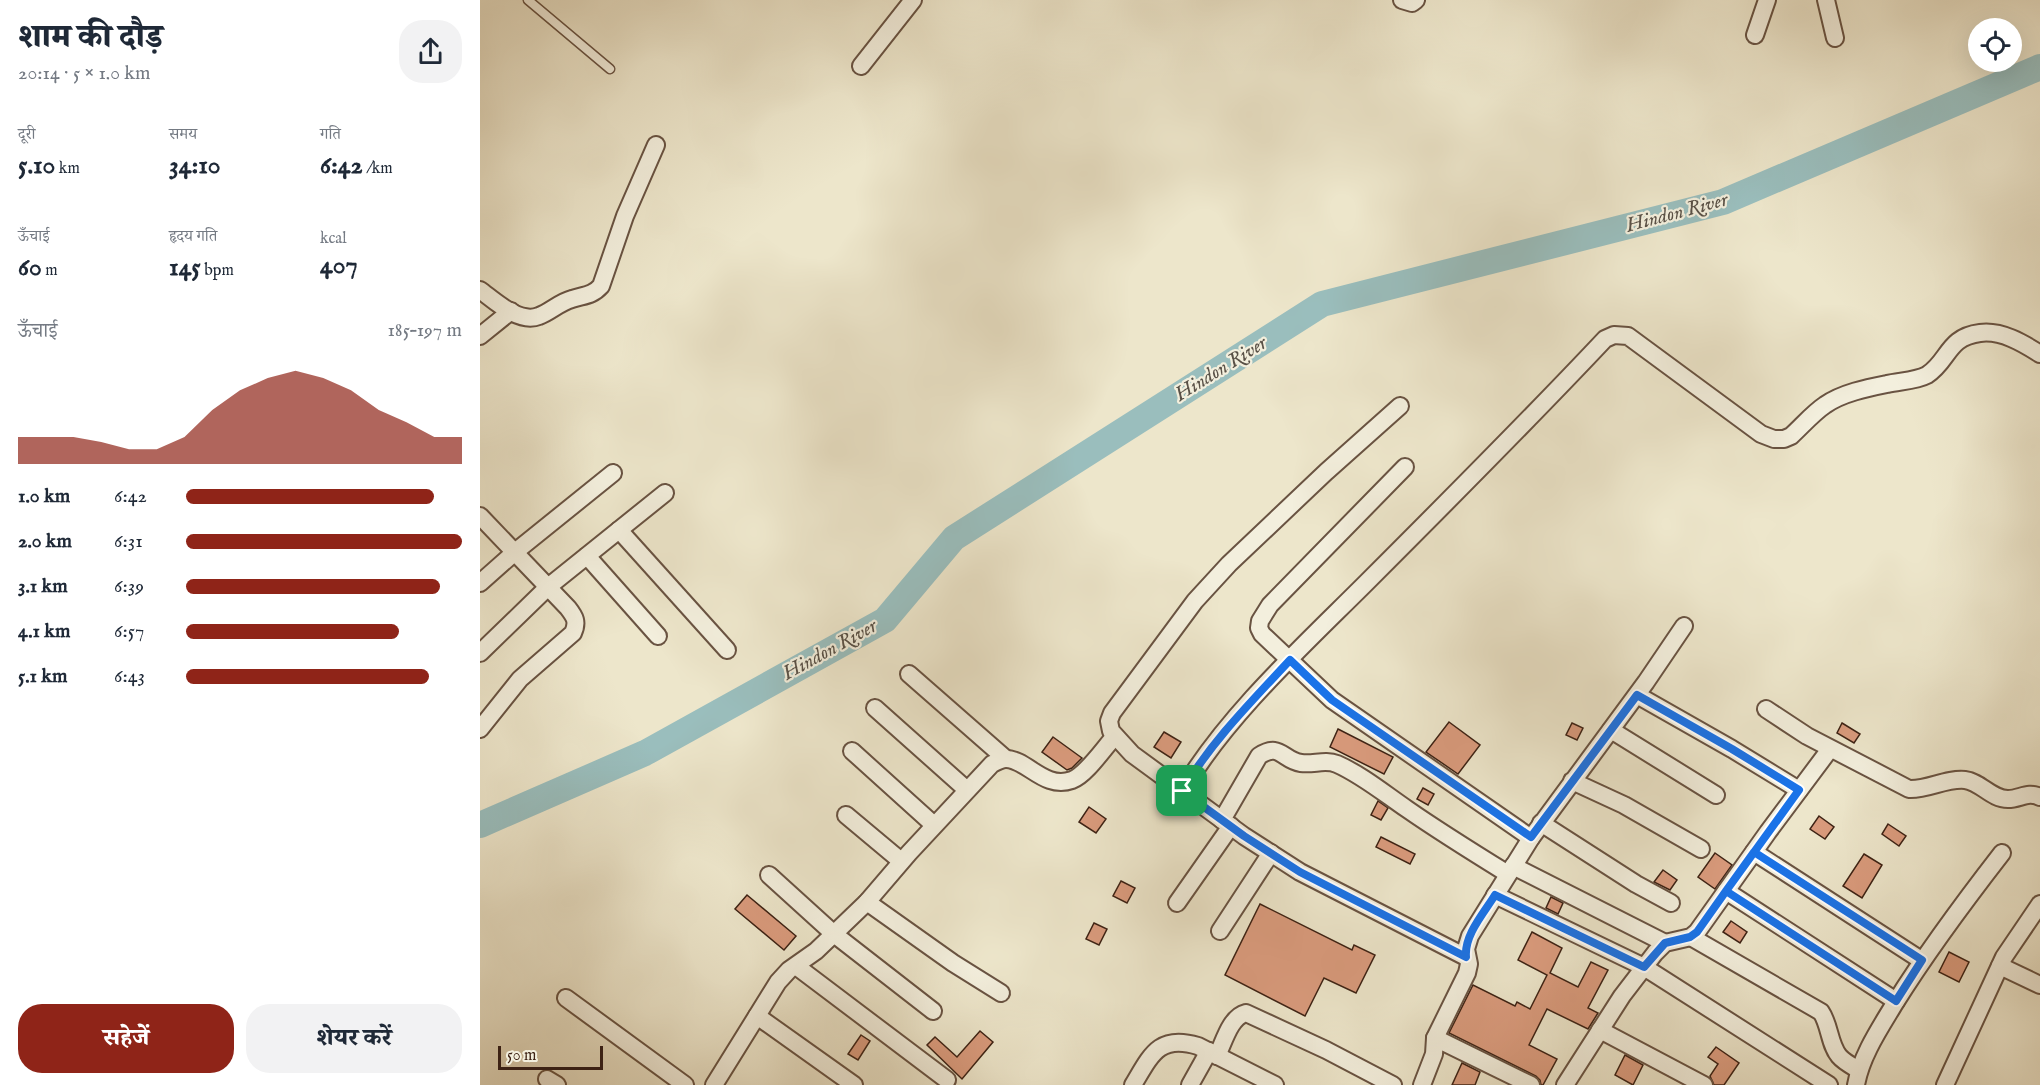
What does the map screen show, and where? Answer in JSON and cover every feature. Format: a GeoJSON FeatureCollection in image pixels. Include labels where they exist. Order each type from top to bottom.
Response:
{"type":"FeatureCollection","features":[{"type":"Feature","properties":{"kind":"street"},"geometry":{"type":"LineString","coordinates":[[861,66],[913,0]]}},
{"type":"Feature","properties":{"kind":"street"},"geometry":{"type":"LineString","coordinates":[[1402,0],[1412,3],[1416,0]]}},
{"type":"Feature","properties":{"kind":"street"},"geometry":{"type":"LineString","coordinates":[[1755,35],[1767,0]]}},
{"type":"Feature","properties":{"kind":"street"},"geometry":{"type":"LineString","coordinates":[[1826,0],[1835,38]]}},
{"type":"Feature","properties":{"kind":"street"},"geometry":{"type":"LineString","coordinates":[[480,290],[523,317],[537,317],[571,299],[594,294],[601,286],[625,216],[656,145]]}},
{"type":"Feature","properties":{"kind":"street"},"geometry":{"type":"LineString","coordinates":[[480,336],[511,311]]}},
{"type":"Feature","properties":{"kind":"street"},"geometry":{"type":"LineString","coordinates":[[1182,791],[1200,760],[1245,708],[1519,430],[1605,339],[1614,335],[1628,336],[1761,434],[1784,440],[1825,405],[1838,398],[1886,384],[1926,376],[1936,367],[1953,344],[1968,336],[1982,333],[2002,335],[2021,342],[2040,354]]}},
{"type":"Feature","properties":{"kind":"street"},"geometry":{"type":"LineString","coordinates":[[1400,406],[1269,525],[1195,601],[1108,721],[1111,731],[1132,754],[1271,853],[1310,877],[1466,957]]}},
{"type":"Feature","properties":{"kind":"street"},"geometry":{"type":"LineString","coordinates":[[1405,467],[1270,605],[1258,628],[1332,700],[1531,837]]}},
{"type":"Feature","properties":{"kind":"street"},"geometry":{"type":"LineString","coordinates":[[480,583],[613,473]]}},
{"type":"Feature","properties":{"kind":"street"},"geometry":{"type":"LineString","coordinates":[[480,653],[548,586],[665,493]]}},
{"type":"Feature","properties":{"kind":"street"},"geometry":{"type":"LineString","coordinates":[[480,516],[575,616],[576,625],[573,633],[520,679],[480,729]]}},
{"type":"Feature","properties":{"kind":"street"},"geometry":{"type":"LineString","coordinates":[[619,530],[727,650]]}},
{"type":"Feature","properties":{"kind":"street"},"geometry":{"type":"LineString","coordinates":[[586,556],[658,636]]}},
{"type":"Feature","properties":{"kind":"street"},"geometry":{"type":"LineString","coordinates":[[1422,1085],[1434,1054],[1435,1038],[1467,973],[1469,964],[1466,949],[1470,936],[1531,837],[1637,695],[1684,626]]}},
{"type":"Feature","properties":{"kind":"street"},"geometry":{"type":"LineString","coordinates":[[909,674],[1006,759],[1017,762],[1037,775],[1051,780],[1071,780],[1081,774],[1115,736]]}},
{"type":"Feature","properties":{"kind":"street"},"geometry":{"type":"LineString","coordinates":[[1637,695],[1799,790]]}},
{"type":"Feature","properties":{"kind":"street"},"geometry":{"type":"LineString","coordinates":[[875,708],[967,790]]}},
{"type":"Feature","properties":{"kind":"street"},"geometry":{"type":"LineString","coordinates":[[1766,709],[1830,748],[1909,789],[1919,789],[1962,779],[2001,798],[2010,799],[2033,794],[2040,797]]}},
{"type":"Feature","properties":{"kind":"street"},"geometry":{"type":"LineString","coordinates":[[1611,730],[1716,795]]}},
{"type":"Feature","properties":{"kind":"street"},"geometry":{"type":"LineString","coordinates":[[1565,1085],[1622,996],[1644,967],[1665,943],[1690,937],[1697,932],[1830,748]]}},
{"type":"Feature","properties":{"kind":"street"},"geometry":{"type":"LineString","coordinates":[[1177,903],[1226,823],[1259,756],[1267,751],[1275,750],[1303,764],[1325,761],[1336,764],[1354,773],[1437,829],[1511,870],[1665,943]]}},
{"type":"Feature","properties":{"kind":"street"},"geometry":{"type":"LineString","coordinates":[[852,751],[934,825]]}},
{"type":"Feature","properties":{"kind":"street"},"geometry":{"type":"LineString","coordinates":[[714,1085],[778,982],[789,970],[816,951],[867,902],[901,861],[992,764],[1006,759]]}},
{"type":"Feature","properties":{"kind":"street"},"geometry":{"type":"LineString","coordinates":[[1572,781],[1624,805],[1701,849]]}},
{"type":"Feature","properties":{"kind":"street"},"geometry":{"type":"LineString","coordinates":[[846,815],[901,861]]}},
{"type":"Feature","properties":{"kind":"street"},"geometry":{"type":"LineString","coordinates":[[1541,824],[1636,884],[1671,903]]}},
{"type":"Feature","properties":{"kind":"street"},"geometry":{"type":"LineString","coordinates":[[1754,852],[1922,960]]}},
{"type":"Feature","properties":{"kind":"street"},"geometry":{"type":"LineString","coordinates":[[1220,931],[1271,853]]}},
{"type":"Feature","properties":{"kind":"street"},"geometry":{"type":"LineString","coordinates":[[1690,937],[1821,1012],[1826,1020],[1835,1050],[1857,1078],[1881,1026],[1922,960],[2002,853]]}},
{"type":"Feature","properties":{"kind":"street"},"geometry":{"type":"LineString","coordinates":[[769,875],[834,934],[933,1011]]}},
{"type":"Feature","properties":{"kind":"street"},"geometry":{"type":"LineString","coordinates":[[1726,891],[1896,1001]]}},
{"type":"Feature","properties":{"kind":"street"},"geometry":{"type":"LineString","coordinates":[[1495,895],[1644,967],[1829,1085]]}},
{"type":"Feature","properties":{"kind":"street"},"geometry":{"type":"LineString","coordinates":[[867,902],[953,963],[1001,993]]}},
{"type":"Feature","properties":{"kind":"street"},"geometry":{"type":"LineString","coordinates":[[1945,1085],[2000,966],[2040,904]]}},
{"type":"Feature","properties":{"kind":"street"},"geometry":{"type":"LineString","coordinates":[[796,966],[947,1080]]}},
{"type":"Feature","properties":{"kind":"street"},"geometry":{"type":"LineString","coordinates":[[2000,966],[2040,985]]}},
{"type":"Feature","properties":{"kind":"street"},"geometry":{"type":"LineString","coordinates":[[566,998],[686,1085]]}},
{"type":"Feature","properties":{"kind":"street"},"geometry":{"type":"LineString","coordinates":[[1190,1085],[1234,1022],[1240,1015],[1246,1013],[1326,1050],[1393,1085]]}},
{"type":"Feature","properties":{"kind":"street"},"geometry":{"type":"LineString","coordinates":[[757,1016],[854,1085]]}},
{"type":"Feature","properties":{"kind":"street"},"geometry":{"type":"LineString","coordinates":[[1600,1030],[1704,1085]]}},
{"type":"Feature","properties":{"kind":"street"},"geometry":{"type":"LineString","coordinates":[[1435,1038],[1531,1085]]}},
{"type":"Feature","properties":{"kind":"street"},"geometry":{"type":"LineString","coordinates":[[1133,1085],[1148,1060],[1161,1046],[1172,1041],[1184,1041],[1213,1053],[1251,1079],[1275,1085]]}},
{"type":"Feature","properties":{"kind":"lane"},"geometry":{"type":"LineString","coordinates":[[528,0],[610,69]]}},
{"type":"Feature","properties":{"kind":"building"},"geometry":{"type":"Polygon","coordinates":[[[1449,722],[1480,745],[1458,774],[1426,752],[1449,722]]]}},
{"type":"Feature","properties":{"kind":"building"},"geometry":{"type":"Polygon","coordinates":[[[1572,723],[1583,728],[1577,740],[1566,735],[1572,723]]]}},
{"type":"Feature","properties":{"kind":"building"},"geometry":{"type":"Polygon","coordinates":[[[1842,723],[1860,734],[1854,743],[1837,733],[1842,723]]]}},
{"type":"Feature","properties":{"kind":"building"},"geometry":{"type":"Polygon","coordinates":[[[1338,729],[1393,757],[1384,774],[1330,747],[1338,729]]]}},
{"type":"Feature","properties":{"kind":"building"},"geometry":{"type":"Polygon","coordinates":[[[1164,732],[1181,742],[1171,758],[1154,747],[1164,732]]]}},
{"type":"Feature","properties":{"kind":"building"},"geometry":{"type":"Polygon","coordinates":[[[1053,737],[1082,758],[1072,768],[1067,770],[1042,752],[1053,737]]]}},
{"type":"Feature","properties":{"kind":"building"},"geometry":{"type":"Polygon","coordinates":[[[1423,788],[1434,794],[1428,805],[1417,799],[1423,788]]]}},
{"type":"Feature","properties":{"kind":"building"},"geometry":{"type":"Polygon","coordinates":[[[1378,801],[1388,808],[1381,820],[1371,815],[1378,801]]]}},
{"type":"Feature","properties":{"kind":"building"},"geometry":{"type":"Polygon","coordinates":[[[1089,807],[1106,819],[1096,833],[1079,822],[1089,807]]]}},
{"type":"Feature","properties":{"kind":"building"},"geometry":{"type":"Polygon","coordinates":[[[1819,816],[1834,827],[1825,839],[1810,829],[1819,816]]]}},
{"type":"Feature","properties":{"kind":"building"},"geometry":{"type":"Polygon","coordinates":[[[1888,824],[1906,836],[1899,846],[1882,834],[1888,824]]]}},
{"type":"Feature","properties":{"kind":"building"},"geometry":{"type":"Polygon","coordinates":[[[1381,837],[1415,854],[1410,864],[1376,847],[1381,837]]]}},
{"type":"Feature","properties":{"kind":"building"},"geometry":{"type":"Polygon","coordinates":[[[1715,853],[1732,865],[1715,889],[1698,877],[1715,853]]]}},
{"type":"Feature","properties":{"kind":"building"},"geometry":{"type":"Polygon","coordinates":[[[1864,854],[1882,865],[1862,898],[1843,886],[1864,854]]]}},
{"type":"Feature","properties":{"kind":"building"},"geometry":{"type":"Polygon","coordinates":[[[1663,870],[1677,880],[1670,890],[1654,882],[1663,870]]]}},
{"type":"Feature","properties":{"kind":"building"},"geometry":{"type":"Polygon","coordinates":[[[1121,881],[1135,888],[1127,903],[1113,896],[1121,881]]]}},
{"type":"Feature","properties":{"kind":"building"},"geometry":{"type":"Polygon","coordinates":[[[747,895],[796,936],[784,950],[735,909],[747,895]]]}},
{"type":"Feature","properties":{"kind":"building"},"geometry":{"type":"Polygon","coordinates":[[[1551,897],[1563,903],[1558,914],[1546,908],[1551,897]]]}},
{"type":"Feature","properties":{"kind":"building"},"geometry":{"type":"Polygon","coordinates":[[[1260,904],[1352,950],[1354,945],[1375,955],[1356,993],[1324,978],[1305,1016],[1225,975],[1260,904]]]}},
{"type":"Feature","properties":{"kind":"building"},"geometry":{"type":"Polygon","coordinates":[[[1731,921],[1747,932],[1740,943],[1723,932],[1731,921]]]}},
{"type":"Feature","properties":{"kind":"building"},"geometry":{"type":"Polygon","coordinates":[[[1094,923],[1107,929],[1099,945],[1086,939],[1094,923]]]}},
{"type":"Feature","properties":{"kind":"building"},"geometry":{"type":"Polygon","coordinates":[[[1532,932],[1562,948],[1550,973],[1578,987],[1591,962],[1608,970],[1588,1008],[1598,1013],[1588,1029],[1547,1009],[1529,1045],[1557,1059],[1543,1085],[1536,1076],[1449,1033],[1473,985],[1515,1006],[1517,1002],[1530,1009],[1547,975],[1518,960],[1532,932]]]}},
{"type":"Feature","properties":{"kind":"building"},"geometry":{"type":"Polygon","coordinates":[[[1949,952],[1969,962],[1959,982],[1939,972],[1949,952]]]}},
{"type":"Feature","properties":{"kind":"building"},"geometry":{"type":"Polygon","coordinates":[[[980,1031],[993,1042],[962,1079],[927,1045],[935,1037],[957,1057],[980,1031]]]}},
{"type":"Feature","properties":{"kind":"building"},"geometry":{"type":"Polygon","coordinates":[[[861,1035],[870,1041],[858,1060],[848,1054],[861,1035]]]}},
{"type":"Feature","properties":{"kind":"building"},"geometry":{"type":"Polygon","coordinates":[[[1716,1047],[1739,1063],[1724,1085],[1714,1085],[1710,1076],[1718,1064],[1708,1057],[1716,1047]]]}},
{"type":"Feature","properties":{"kind":"building"},"geometry":{"type":"Polygon","coordinates":[[[1625,1055],[1643,1065],[1633,1085],[1615,1075],[1625,1055]]]}},
{"type":"Feature","properties":{"kind":"building"},"geometry":{"type":"Polygon","coordinates":[[[1462,1063],[1480,1072],[1475,1085],[1452,1085],[1462,1063]]]}},
{"type":"Feature","properties":{"kind":"waterway","name":"Hindon River"},"geometry":{"type":"LineString","coordinates":[[480,825],[645,753],[885,620],[954,538],[1322,304],[1723,202],[2040,67]]}},
{"type":"Feature","properties":{"kind":"route"},"geometry":{"type":"LineString","coordinates":[[1182,791],[1200,760],[1290,660],[1332,700],[1531,837],[1637,695],[1799,790],[1768,832],[1726,891],[1896,1001],[1922,960],[1754,852],[1731,885],[1726,891],[1697,932],[1690,937],[1665,943],[1644,967],[1495,895],[1470,936],[1466,957],[1300,872],[1244,836],[1182,791]]}}]}
